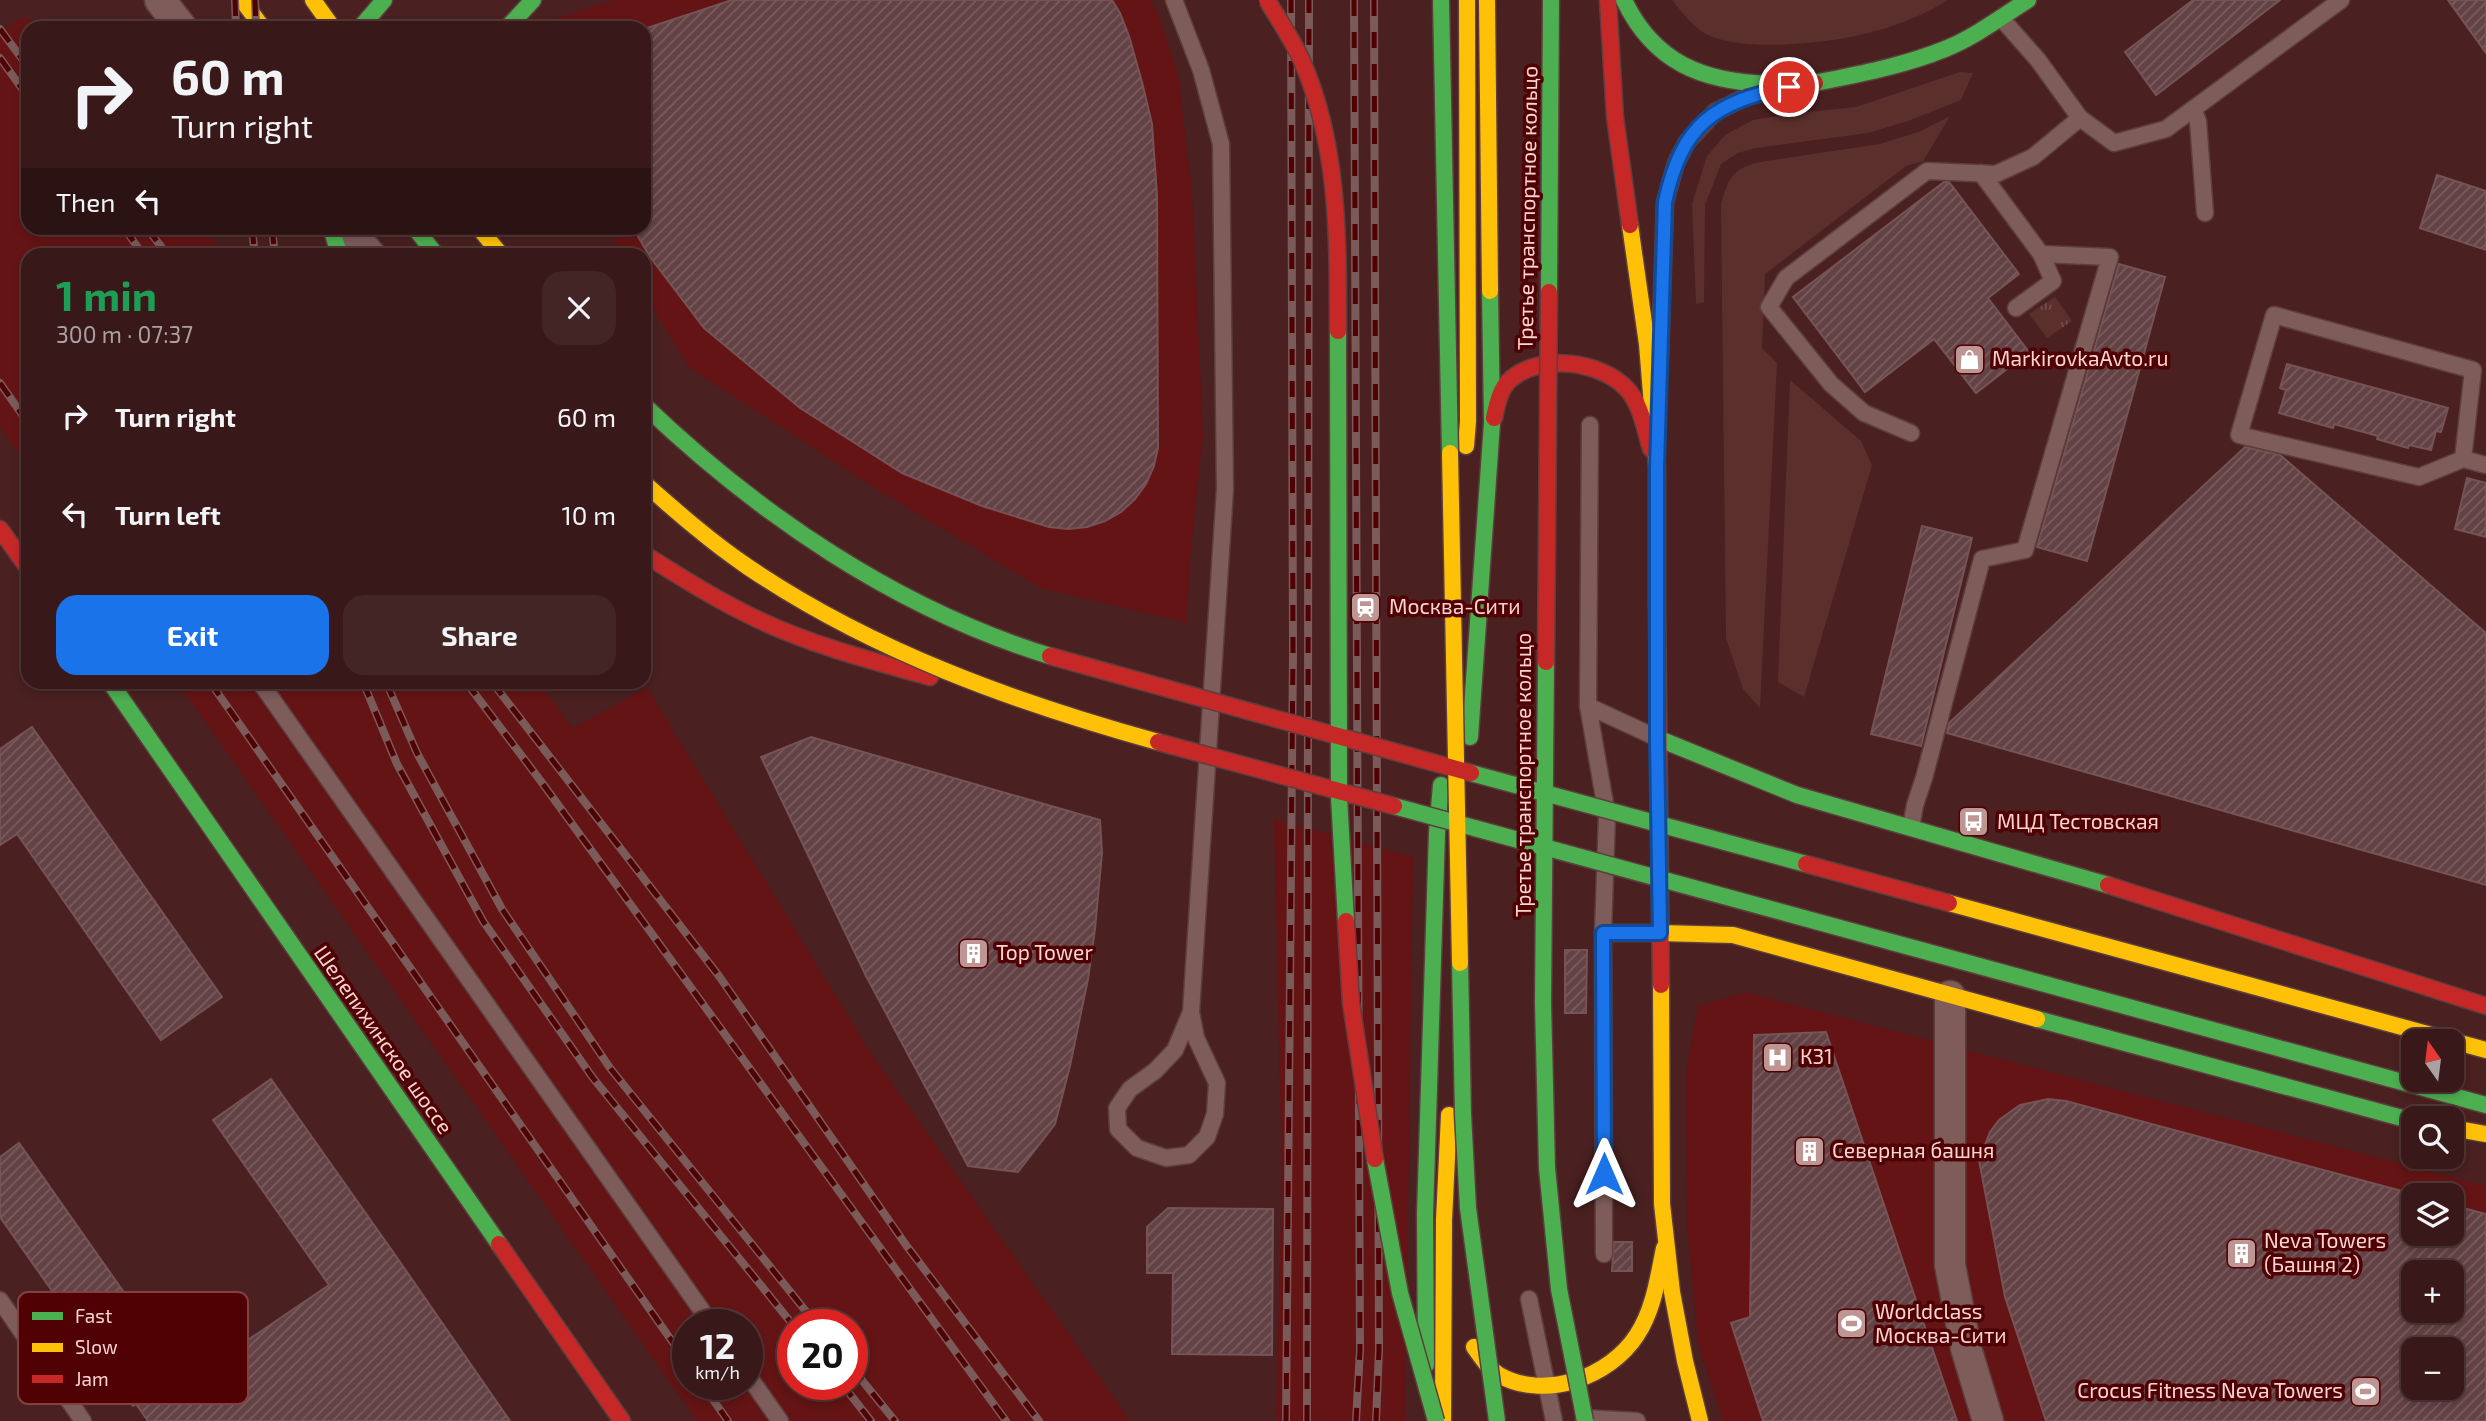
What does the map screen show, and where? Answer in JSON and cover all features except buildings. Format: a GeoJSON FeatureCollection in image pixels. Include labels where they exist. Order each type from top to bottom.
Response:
{"type":"FeatureCollection","features":[{"type":"Feature","properties":{"kind":"main road"},"geometry":{"type":"LineString","coordinates":[[242,0],[257,21]]}},
{"type":"Feature","properties":{"kind":"main road"},"geometry":{"type":"LineString","coordinates":[[313,0],[328,21]]}},
{"type":"Feature","properties":{"kind":"main road"},"geometry":{"type":"LineString","coordinates":[[366,21],[384,0]]}},
{"type":"Feature","properties":{"kind":"main road"},"geometry":{"type":"LineString","coordinates":[[514,21],[533,0]]}},
{"type":"Feature","properties":{"kind":"main road"},"geometry":{"type":"LineString","coordinates":[[1267,0],[1296,47],[1310,78],[1323,117],[1333,178],[1338,255],[1339,797],[1351,1003],[1382,1207],[1400,1293],[1436,1421]]}},
{"type":"Feature","properties":{"kind":"main road"},"geometry":{"type":"LineString","coordinates":[[1433,0],[1447,705]]}},
{"type":"Feature","properties":{"kind":"main road"},"geometry":{"type":"LineString","coordinates":[[1441,0],[1463,1114],[1468,1208],[1497,1421]]}},
{"type":"Feature","properties":{"kind":"main road"},"geometry":{"type":"LineString","coordinates":[[1426,1421],[1425,1215],[1437,832],[1468,421],[1467,0]]}},
{"type":"Feature","properties":{"kind":"main road"},"geometry":{"type":"LineString","coordinates":[[1443,1421],[1444,1220],[1462,836],[1492,423],[1486,0]]}},
{"type":"Feature","properties":{"kind":"main road","name":"Третье транспортное кольцо"},"geometry":{"type":"LineString","coordinates":[[1551,0],[1543,1003],[1547,1168],[1559,1289],[1585,1421]]}},
{"type":"Feature","properties":{"kind":"main road"},"geometry":{"type":"LineString","coordinates":[[1608,0],[1611,79],[1647,344],[1657,468]]}},
{"type":"Feature","properties":{"kind":"main road"},"geometry":{"type":"LineString","coordinates":[[1624,0],[1633,22],[1645,37],[1663,53],[1701,75],[1757,84],[1828,80]]}},
{"type":"Feature","properties":{"kind":"main road"},"geometry":{"type":"LineString","coordinates":[[1700,1421],[1685,1361],[1665,1243],[1662,1205],[1657,468],[1665,202],[1676,163],[1687,142],[1715,112],[1731,103],[1748,96],[1915,61],[1972,36],[2028,0]]}},
{"type":"Feature","properties":{"kind":"main road"},"geometry":{"type":"LineString","coordinates":[[1492,423],[1499,396],[1512,378],[1534,368],[1559,363],[1583,366],[1606,374],[1626,389],[1640,414],[1657,468]]}},
{"type":"Feature","properties":{"kind":"main road"},"geometry":{"type":"LineString","coordinates":[[651,412],[711,468],[779,520],[842,560],[934,610],[1018,646],[1111,675],[2486,1050]]}},
{"type":"Feature","properties":{"kind":"main road"},"geometry":{"type":"LineString","coordinates":[[651,490],[674,511],[747,567],[814,609],[876,642],[1015,699]]}},
{"type":"Feature","properties":{"kind":"main road"},"geometry":{"type":"LineString","coordinates":[[0,529],[21,558]]}},
{"type":"Feature","properties":{"kind":"main road"},"geometry":{"type":"LineString","coordinates":[[651,558],[710,596],[822,646],[1015,699],[1097,725],[2486,1105]]}},
{"type":"Feature","properties":{"kind":"main road","name":"Шелепихинское шоссе"},"geometry":{"type":"LineString","coordinates":[[115,689],[622,1421]]}},
{"type":"Feature","properties":{"kind":"main road"},"geometry":{"type":"LineString","coordinates":[[1657,738],[1797,795],[2310,943],[2486,1006]]}},
{"type":"Feature","properties":{"kind":"main road"},"geometry":{"type":"LineString","coordinates":[[1660,933],[1733,936],[2401,1118]]}},
{"type":"Feature","properties":{"kind":"main road"},"geometry":{"type":"LineString","coordinates":[[1425,1215],[1451,1085]]}},
{"type":"Feature","properties":{"kind":"main road"},"geometry":{"type":"LineString","coordinates":[[2464,1130],[2486,1134]]}},
{"type":"Feature","properties":{"kind":"main road"},"geometry":{"type":"LineString","coordinates":[[1444,1220],[1460,1308]]}},
{"type":"Feature","properties":{"kind":"main road"},"geometry":{"type":"LineString","coordinates":[[1466,1335],[1482,1359],[1502,1377],[1527,1384],[1547,1385],[1592,1374],[1617,1359],[1636,1337],[1653,1304],[1665,1243]]}},
{"type":"Feature","properties":{"kind":"street"},"geometry":{"type":"LineString","coordinates":[[160,0],[176,21]]}},
{"type":"Feature","properties":{"kind":"street"},"geometry":{"type":"LineString","coordinates":[[1950,996],[1950,1265],[1964,1338],[1988,1421]]}},
{"type":"Feature","properties":{"kind":"lane"},"geometry":{"type":"LineString","coordinates":[[1174,0],[1201,70],[1221,145],[1225,489],[1191,1012],[1196,1038],[1217,1083],[1215,1114],[1207,1137],[1189,1155],[1166,1158],[1137,1148],[1118,1129],[1117,1108],[1130,1089],[1155,1071],[1175,1050],[1191,1012]]}},
{"type":"Feature","properties":{"kind":"lane"},"geometry":{"type":"LineString","coordinates":[[2001,18],[2038,60],[2080,118],[2114,143],[2166,129],[2341,0]]}},
{"type":"Feature","properties":{"kind":"lane"},"geometry":{"type":"LineString","coordinates":[[2193,109],[2199,121],[2205,214]]}},
{"type":"Feature","properties":{"kind":"lane"},"geometry":{"type":"LineString","coordinates":[[1912,433],[1864,413],[1831,384],[1769,307],[1786,278],[1927,171],[1996,174],[2033,157],[2080,118]]}},
{"type":"Feature","properties":{"kind":"lane"},"geometry":{"type":"LineString","coordinates":[[1981,173],[2041,254],[2053,281],[2016,308]]}},
{"type":"Feature","properties":{"kind":"lane"},"geometry":{"type":"LineString","coordinates":[[1911,828],[1982,559],[2025,550],[2110,257],[2041,254]]}},
{"type":"Feature","properties":{"kind":"lane"},"geometry":{"type":"LineString","coordinates":[[2463,459],[2473,370],[2274,315],[2239,435],[2419,477],[2463,459],[2486,465]]}},
{"type":"Feature","properties":{"kind":"lane"},"geometry":{"type":"LineString","coordinates":[[1590,425],[1588,706],[1607,815],[1603,933],[1604,1254]]}},
{"type":"Feature","properties":{"kind":"lane"},"geometry":{"type":"LineString","coordinates":[[266,689],[701,1309]]}},
{"type":"Feature","properties":{"kind":"lane"},"geometry":{"type":"LineString","coordinates":[[1588,706],[1657,738]]}},
{"type":"Feature","properties":{"kind":"lane"},"geometry":{"type":"LineString","coordinates":[[1603,933],[1660,933]]}},
{"type":"Feature","properties":{"kind":"lane"},"geometry":{"type":"LineString","coordinates":[[1529,1299],[1554,1421]]}},
{"type":"Feature","properties":{"kind":"lane"},"geometry":{"type":"LineString","coordinates":[[0,1300],[18,1326]]}},
{"type":"Feature","properties":{"kind":"lane"},"geometry":{"type":"LineString","coordinates":[[763,1398],[779,1421]]}},
{"type":"Feature","properties":{"kind":"lane"},"geometry":{"type":"LineString","coordinates":[[71,1404],[83,1421]]}},
{"type":"Feature","properties":{"kind":"lane"},"geometry":{"type":"LineString","coordinates":[[1564,1421],[1590,1417],[1637,1421]]}},
{"type":"Feature","properties":{"kind":"shaded area"},"geometry":{"type":"Polygon","coordinates":[[[615,0],[1151,0],[1178,74],[1192,192],[1203,435],[1190,558],[1187,623],[1041,588],[875,488],[690,368],[651,306],[651,248],[617,248],[612,235],[651,235],[651,21],[558,21],[557,18],[615,0]]]}},
{"type":"Feature","properties":{"kind":"shaded area"},"geometry":{"type":"Polygon","coordinates":[[[22,17],[34,21],[21,21],[21,235],[208,235],[219,248],[21,248],[21,457],[0,427],[0,33],[22,17]]]}},
{"type":"Feature","properties":{"kind":"shaded area"},"geometry":{"type":"Polygon","coordinates":[[[182,689],[544,689],[573,728],[648,689],[872,1055],[1130,1421],[697,1421],[682,1400],[763,1400],[763,1309],[672,1309],[672,1385],[182,689]]]}},
{"type":"Feature","properties":{"kind":"shaded area"},"geometry":{"type":"Polygon","coordinates":[[[1274,819],[1413,857],[1405,1421],[1276,1421],[1282,1174],[1274,819]]]}},
{"type":"Feature","properties":{"kind":"shaded area"},"geometry":{"type":"Polygon","coordinates":[[[1745,992],[2401,1164],[2401,1169],[2421,1169],[2486,1186],[2486,1421],[1723,1421],[1698,1343],[1687,1222],[1686,1074],[1698,1006],[1745,992]]]}},
{"type":"Feature","properties":{"kind":"green space"},"geometry":{"type":"Polygon","coordinates":[[[1672,0],[1948,0],[1917,17],[1870,32],[1824,41],[1760,45],[1721,40],[1706,34],[1692,23],[1672,0]]]}},
{"type":"Feature","properties":{"kind":"green space"},"geometry":{"type":"Polygon","coordinates":[[[1960,72],[1973,73],[1961,100],[1908,121],[1868,133],[1756,148],[1738,153],[1721,164],[1705,205],[1704,302],[1696,304],[1692,204],[1707,156],[1725,135],[1753,120],[1856,107],[1960,72]]]}},
{"type":"Feature","properties":{"kind":"green space"},"geometry":{"type":"Polygon","coordinates":[[[1950,116],[1923,161],[1906,166],[1765,274],[1762,348],[1777,363],[1760,708],[1743,689],[1726,638],[1721,204],[1729,181],[1743,168],[1760,162],[1880,144],[1921,131],[1950,116]]]}},
{"type":"Feature","properties":{"kind":"green space"},"geometry":{"type":"Polygon","coordinates":[[[2055,297],[2072,321],[2047,338],[2029,314],[2055,297]]]}},
{"type":"Feature","properties":{"kind":"green space"},"geometry":{"type":"Polygon","coordinates":[[[1790,380],[1861,441],[1872,465],[1804,697],[1778,682],[1790,380]]]}},
{"type":"Feature","properties":{"kind":"railway"},"geometry":{"type":"LineString","coordinates":[[235,0],[236,21]]}},
{"type":"Feature","properties":{"kind":"railway"},"geometry":{"type":"LineString","coordinates":[[255,0],[256,21]]}},
{"type":"Feature","properties":{"kind":"railway"},"geometry":{"type":"LineString","coordinates":[[1286,1421],[1293,653],[1291,0]]}},
{"type":"Feature","properties":{"kind":"railway"},"geometry":{"type":"LineString","coordinates":[[1307,1421],[1309,0]]}},
{"type":"Feature","properties":{"kind":"railway"},"geometry":{"type":"LineString","coordinates":[[1354,0],[1360,1350],[1356,1421]]}},
{"type":"Feature","properties":{"kind":"railway"},"geometry":{"type":"LineString","coordinates":[[1374,0],[1379,1350],[1376,1421]]}},
{"type":"Feature","properties":{"kind":"railway"},"geometry":{"type":"LineString","coordinates":[[0,29],[21,58]]}},
{"type":"Feature","properties":{"kind":"railway"},"geometry":{"type":"LineString","coordinates":[[0,58],[21,87]]}},
{"type":"Feature","properties":{"kind":"railway"},"geometry":{"type":"LineString","coordinates":[[129,235],[138,248]]}},
{"type":"Feature","properties":{"kind":"railway"},"geometry":{"type":"LineString","coordinates":[[152,235],[162,248]]}},
{"type":"Feature","properties":{"kind":"railway"},"geometry":{"type":"LineString","coordinates":[[253,235],[254,248]]}},
{"type":"Feature","properties":{"kind":"railway"},"geometry":{"type":"LineString","coordinates":[[273,235],[274,248]]}},
{"type":"Feature","properties":{"kind":"railway"},"geometry":{"type":"LineString","coordinates":[[0,383],[21,413]]}},
{"type":"Feature","properties":{"kind":"railway"},"geometry":{"type":"LineString","coordinates":[[215,689],[672,1341]]}},
{"type":"Feature","properties":{"kind":"railway"},"geometry":{"type":"LineString","coordinates":[[366,689],[397,764],[483,921],[593,1078],[780,1309]]}},
{"type":"Feature","properties":{"kind":"railway"},"geometry":{"type":"LineString","coordinates":[[389,689],[417,753],[502,909],[610,1068],[804,1309]]}},
{"type":"Feature","properties":{"kind":"railway"},"geometry":{"type":"LineString","coordinates":[[471,689],[1006,1421]]}},
{"type":"Feature","properties":{"kind":"railway"},"geometry":{"type":"LineString","coordinates":[[497,689],[719,976],[906,1245],[1039,1421]]}},
{"type":"Feature","properties":{"kind":"railway"},"geometry":{"type":"LineString","coordinates":[[868,1388],[895,1421]]}},
{"type":"Feature","properties":{"kind":"railway"},"geometry":{"type":"LineString","coordinates":[[713,1400],[728,1421]]}},
{"type":"Feature","properties":{"kind":"railway"},"geometry":{"type":"LineString","coordinates":[[855,1400],[871,1421]]}},
{"type":"Feature","properties":{"kind":"traffic: fast"},"geometry":{"type":"LineString","coordinates":[[366,21],[384,0]]}},
{"type":"Feature","properties":{"kind":"traffic: fast"},"geometry":{"type":"LineString","coordinates":[[514,21],[533,0]]}},
{"type":"Feature","properties":{"kind":"traffic: fast"},"geometry":{"type":"LineString","coordinates":[[1441,0],[1450,453]]}},
{"type":"Feature","properties":{"kind":"traffic: fast"},"geometry":{"type":"LineString","coordinates":[[1549,292],[1551,0]]}},
{"type":"Feature","properties":{"kind":"traffic: fast"},"geometry":{"type":"LineString","coordinates":[[1624,0],[1636,22],[1650,39],[1683,65],[1723,79],[1770,84]]}},
{"type":"Feature","properties":{"kind":"traffic: fast"},"geometry":{"type":"LineString","coordinates":[[1815,83],[1897,65],[1945,49],[1977,33],[2028,0]]}},
{"type":"Feature","properties":{"kind":"traffic: fast"},"geometry":{"type":"LineString","coordinates":[[333,235],[337,248]]}},
{"type":"Feature","properties":{"kind":"traffic: fast"},"geometry":{"type":"LineString","coordinates":[[420,235],[431,248]]}},
{"type":"Feature","properties":{"kind":"traffic: fast"},"geometry":{"type":"LineString","coordinates":[[1470,737],[1492,423],[1490,291]]}},
{"type":"Feature","properties":{"kind":"traffic: fast"},"geometry":{"type":"LineString","coordinates":[[1338,331],[1339,797],[1346,921]]}},
{"type":"Feature","properties":{"kind":"traffic: fast"},"geometry":{"type":"LineString","coordinates":[[651,411],[734,484],[833,554],[938,612],[993,636],[1050,656]]}},
{"type":"Feature","properties":{"kind":"traffic: fast"},"geometry":{"type":"LineString","coordinates":[[1546,662],[1543,1003],[1547,1168],[1559,1289],[1585,1421]]}},
{"type":"Feature","properties":{"kind":"traffic: fast"},"geometry":{"type":"LineString","coordinates":[[115,689],[499,1244]]}},
{"type":"Feature","properties":{"kind":"traffic: fast"},"geometry":{"type":"LineString","coordinates":[[1657,738],[1797,795],[2108,885]]}},
{"type":"Feature","properties":{"kind":"traffic: fast"},"geometry":{"type":"LineString","coordinates":[[1471,773],[1806,864]]}},
{"type":"Feature","properties":{"kind":"traffic: fast"},"geometry":{"type":"LineString","coordinates":[[1426,1365],[1425,1215],[1437,832],[1441,785]]}},
{"type":"Feature","properties":{"kind":"traffic: fast"},"geometry":{"type":"LineString","coordinates":[[1394,806],[1939,955]]}},
{"type":"Feature","properties":{"kind":"traffic: fast"},"geometry":{"type":"LineString","coordinates":[[1939,955],[2486,1105]]}},
{"type":"Feature","properties":{"kind":"traffic: fast"},"geometry":{"type":"LineString","coordinates":[[1460,963],[1468,1208],[1497,1421]]}},
{"type":"Feature","properties":{"kind":"traffic: fast"},"geometry":{"type":"LineString","coordinates":[[2037,1019],[2401,1118]]}},
{"type":"Feature","properties":{"kind":"traffic: fast"},"geometry":{"type":"LineString","coordinates":[[1375,1159],[1400,1293],[1436,1421]]}},
{"type":"Feature","properties":{"kind":"traffic: slow"},"geometry":{"type":"LineString","coordinates":[[242,0],[258,21]]}},
{"type":"Feature","properties":{"kind":"traffic: slow"},"geometry":{"type":"LineString","coordinates":[[313,0],[328,21]]}},
{"type":"Feature","properties":{"kind":"traffic: slow"},"geometry":{"type":"LineString","coordinates":[[1466,446],[1467,0]]}},
{"type":"Feature","properties":{"kind":"traffic: slow"},"geometry":{"type":"LineString","coordinates":[[1487,0],[1490,291]]}},
{"type":"Feature","properties":{"kind":"traffic: slow"},"geometry":{"type":"LineString","coordinates":[[1630,225],[1647,344],[1657,468],[1657,603]]}},
{"type":"Feature","properties":{"kind":"traffic: slow"},"geometry":{"type":"LineString","coordinates":[[485,235],[495,248]]}},
{"type":"Feature","properties":{"kind":"traffic: slow"},"geometry":{"type":"LineString","coordinates":[[1450,453],[1460,963]]}},
{"type":"Feature","properties":{"kind":"traffic: slow"},"geometry":{"type":"LineString","coordinates":[[651,489],[748,567],[795,597],[894,649],[1051,710],[1158,742]]}},
{"type":"Feature","properties":{"kind":"traffic: slow"},"geometry":{"type":"LineString","coordinates":[[1949,903],[2486,1050]]}},
{"type":"Feature","properties":{"kind":"traffic: slow"},"geometry":{"type":"LineString","coordinates":[[1660,933],[1733,935],[2037,1019]]}},
{"type":"Feature","properties":{"kind":"traffic: slow"},"geometry":{"type":"LineString","coordinates":[[1661,985],[1662,1204],[1672,1292],[1700,1421]]}},
{"type":"Feature","properties":{"kind":"traffic: slow"},"geometry":{"type":"LineString","coordinates":[[1443,1421],[1444,1220],[1449,1115]]}},
{"type":"Feature","properties":{"kind":"traffic: slow"},"geometry":{"type":"LineString","coordinates":[[2464,1130],[2486,1134]]}},
{"type":"Feature","properties":{"kind":"traffic: slow"},"geometry":{"type":"LineString","coordinates":[[1474,1347],[1495,1372],[1517,1382],[1536,1386],[1556,1385],[1594,1373],[1625,1350],[1643,1325],[1655,1293],[1664,1248]]}},
{"type":"Feature","properties":{"kind":"traffic: jam"},"geometry":{"type":"LineString","coordinates":[[1267,0],[1302,61],[1323,126],[1334,193],[1338,331]]}},
{"type":"Feature","properties":{"kind":"traffic: jam"},"geometry":{"type":"LineString","coordinates":[[1608,0],[1615,117],[1630,225]]}},
{"type":"Feature","properties":{"kind":"traffic: jam"},"geometry":{"type":"LineString","coordinates":[[1660,357],[1665,202],[1676,163],[1687,142],[1715,112],[1748,96],[1815,83]]}},
{"type":"Feature","properties":{"kind":"traffic: jam"},"geometry":{"type":"LineString","coordinates":[[1546,662],[1549,292]]}},
{"type":"Feature","properties":{"kind":"traffic: jam"},"geometry":{"type":"LineString","coordinates":[[1494,418],[1504,387],[1524,371],[1554,363],[1587,367],[1616,379],[1632,395],[1651,449]]}},
{"type":"Feature","properties":{"kind":"traffic: jam"},"geometry":{"type":"LineString","coordinates":[[0,529],[21,558]]}},
{"type":"Feature","properties":{"kind":"traffic: jam"},"geometry":{"type":"LineString","coordinates":[[651,558],[716,598],[781,630],[930,677]]}},
{"type":"Feature","properties":{"kind":"traffic: jam"},"geometry":{"type":"LineString","coordinates":[[1657,603],[1661,985]]}},
{"type":"Feature","properties":{"kind":"traffic: jam"},"geometry":{"type":"LineString","coordinates":[[1050,656],[1471,773]]}},
{"type":"Feature","properties":{"kind":"traffic: jam"},"geometry":{"type":"LineString","coordinates":[[1158,742],[1394,806]]}},
{"type":"Feature","properties":{"kind":"traffic: jam"},"geometry":{"type":"LineString","coordinates":[[1806,864],[1949,903]]}},
{"type":"Feature","properties":{"kind":"traffic: jam"},"geometry":{"type":"LineString","coordinates":[[2108,885],[2486,1006]]}},
{"type":"Feature","properties":{"kind":"traffic: jam"},"geometry":{"type":"LineString","coordinates":[[1346,921],[1351,1003],[1375,1159]]}},
{"type":"Feature","properties":{"kind":"traffic: jam"},"geometry":{"type":"LineString","coordinates":[[499,1244],[622,1421]]}},
{"type":"Feature","properties":{"kind":"place","name":"MarkirovkaAvto.ru"},"geometry":{"type":"Point","coordinates":[1969,359]}},
{"type":"Feature","properties":{"kind":"place","name":"Москва-Сити"},"geometry":{"type":"Point","coordinates":[1366,607]}},
{"type":"Feature","properties":{"kind":"place","name":"МЦД Тестовская"},"geometry":{"type":"Point","coordinates":[1974,822]}},
{"type":"Feature","properties":{"kind":"place","name":"Top Tower"},"geometry":{"type":"Point","coordinates":[973,953]}},
{"type":"Feature","properties":{"kind":"place","name":"К31"},"geometry":{"type":"Point","coordinates":[1777,1057]}},
{"type":"Feature","properties":{"kind":"place","name":"Северная башня"},"geometry":{"type":"Point","coordinates":[1809,1151]}},
{"type":"Feature","properties":{"kind":"place","name":"Neva Towers (Башня 2)"},"geometry":{"type":"Point","coordinates":[2241,1253]}},
{"type":"Feature","properties":{"kind":"place","name":"Worldclass Москва-Сити"},"geometry":{"type":"Point","coordinates":[1852,1324]}},
{"type":"Feature","properties":{"kind":"place","name":"Crocus Fitness Neva Towers"},"geometry":{"type":"Point","coordinates":[2366,1391]}},
{"type":"Feature","properties":{"kind":"route"},"geometry":{"type":"LineString","coordinates":[[1604,1174],[1603,933],[1660,933],[1657,468],[1665,202],[1676,163],[1687,142],[1715,112],[1748,96],[1789,87]]}}]}
